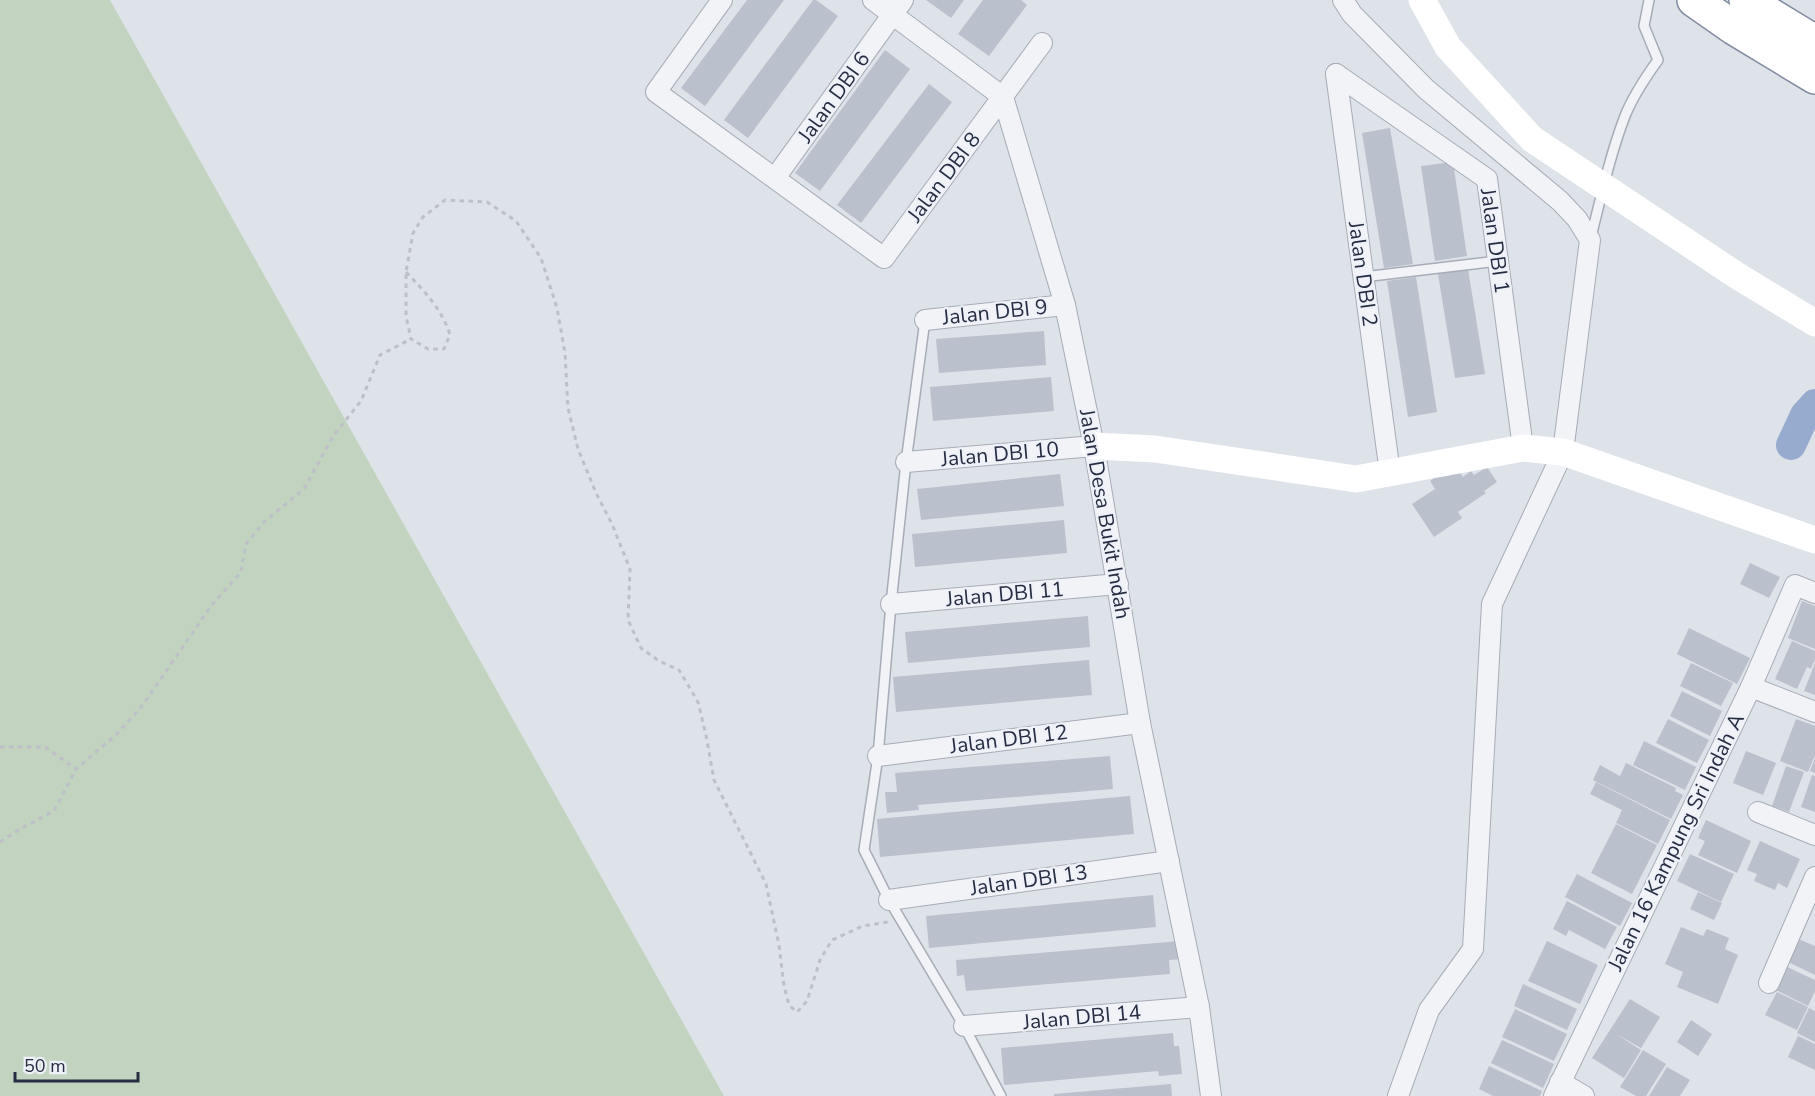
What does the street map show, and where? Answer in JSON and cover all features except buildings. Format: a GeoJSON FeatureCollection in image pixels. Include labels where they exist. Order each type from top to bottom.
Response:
{"type":"FeatureCollection","features":[{"type":"Feature","properties":{"kind":"highway"},"geometry":{"type":"LineString","coordinates":[[1694,0],[1742,10],[1815,42]]}},
{"type":"Feature","properties":{"kind":"highway"},"geometry":{"type":"LineString","coordinates":[[1742,10],[1815,77]]}},
{"type":"Feature","properties":{"kind":"street"},"geometry":{"type":"LineString","coordinates":[[722,0],[656,92],[775,178]]}},
{"type":"Feature","properties":{"kind":"street"},"geometry":{"type":"LineString","coordinates":[[873,0],[898,7],[1003,97]]}},
{"type":"Feature","properties":{"kind":"street"},"geometry":{"type":"LineString","coordinates":[[1342,0],[1352,14],[1426,89],[1560,201],[1577,219],[1590,240],[1590,257],[1563,452],[1492,604],[1473,949],[1429,1010],[1398,1096]]}},
{"type":"Feature","properties":{"kind":"street"},"geometry":{"type":"LineString","coordinates":[[1422,0],[1448,47],[1532,139],[1815,323]]}},
{"type":"Feature","properties":{"kind":"street","name":"Jalan DBI 6"},"geometry":{"type":"LineString","coordinates":[[775,178],[898,7]]}},
{"type":"Feature","properties":{"kind":"street","name":"Jalan DBI 8"},"geometry":{"type":"LineString","coordinates":[[775,178],[884,258],[1042,43]]}},
{"type":"Feature","properties":{"kind":"street","name":"Jalan DBI 1"},"geometry":{"type":"LineString","coordinates":[[1336,74],[1487,179],[1523,448]]}},
{"type":"Feature","properties":{"kind":"street","name":"Jalan DBI 2"},"geometry":{"type":"LineString","coordinates":[[1336,74],[1390,473]]}},
{"type":"Feature","properties":{"kind":"street","name":"Jalan Desa Bukit Indah"},"geometry":{"type":"LineString","coordinates":[[1003,97],[1065,305],[1094,446],[1140,723],[1200,1007],[1211,1096]]}},
{"type":"Feature","properties":{"kind":"street","name":"Jalan DBI 9"},"geometry":{"type":"LineString","coordinates":[[925,320],[1065,305]]}},
{"type":"Feature","properties":{"kind":"street"},"geometry":{"type":"LineString","coordinates":[[1094,446],[1155,449],[1356,479],[1523,448],[1563,452],[1815,540]]}},
{"type":"Feature","properties":{"kind":"street","name":"Jalan DBI 10"},"geometry":{"type":"LineString","coordinates":[[906,462],[1094,446]]}},
{"type":"Feature","properties":{"kind":"street","name":"Jalan DBI 11"},"geometry":{"type":"LineString","coordinates":[[891,604],[1118,584]]}},
{"type":"Feature","properties":{"kind":"street","name":"Jalan 16 Kampung Sri Indah A"},"geometry":{"type":"LineString","coordinates":[[1557,1089],[1751,687],[1795,585],[1815,593]]}},
{"type":"Feature","properties":{"kind":"street"},"geometry":{"type":"LineString","coordinates":[[1751,687],[1815,712]]}},
{"type":"Feature","properties":{"kind":"street","name":"Jalan DBI 12"},"geometry":{"type":"LineString","coordinates":[[878,756],[1140,723]]}},
{"type":"Feature","properties":{"kind":"street"},"geometry":{"type":"LineString","coordinates":[[1758,812],[1815,835]]}},
{"type":"Feature","properties":{"kind":"street","name":"Jalan DBI 13"},"geometry":{"type":"LineString","coordinates":[[889,900],[1169,861]]}},
{"type":"Feature","properties":{"kind":"street"},"geometry":{"type":"LineString","coordinates":[[1770,983],[1815,877]]}},
{"type":"Feature","properties":{"kind":"street","name":"Jalan DBI 14"},"geometry":{"type":"LineString","coordinates":[[964,1026],[1200,1007]]}},
{"type":"Feature","properties":{"kind":"street"},"geometry":{"type":"LineString","coordinates":[[1557,1089],[1584,1096]]}},
{"type":"Feature","properties":{"kind":"lane"},"geometry":{"type":"LineString","coordinates":[[1590,240],[1603,186],[1625,116],[1642,82],[1658,60],[1644,26],[1649,0]]}},
{"type":"Feature","properties":{"kind":"lane"},"geometry":{"type":"LineString","coordinates":[[1363,277],[1498,261]]}},
{"type":"Feature","properties":{"kind":"lane"},"geometry":{"type":"LineString","coordinates":[[925,320],[906,462],[878,756],[864,850],[889,900],[964,1026],[1001,1096]]}},
{"type":"Feature","properties":{"kind":"path"},"geometry":{"type":"LineString","coordinates":[[405,272],[430,297],[446,320],[450,336],[444,349],[428,350],[411,339],[405,316],[405,272],[413,233],[423,217],[446,200],[487,202],[516,221],[541,258],[557,308],[566,353],[568,408],[578,449],[630,569],[628,620],[641,648],[659,661],[679,670],[698,702],[714,780],[766,884],[789,1005],[797,1012],[807,1001],[820,960],[832,940],[863,926],[901,920]]}},
{"type":"Feature","properties":{"kind":"path"},"geometry":{"type":"LineString","coordinates":[[0,843],[20,829],[54,811],[76,769],[117,734],[142,706],[211,606],[241,572],[246,544],[264,522],[304,489],[333,436],[361,401],[380,355],[411,339]]}},
{"type":"Feature","properties":{"kind":"path"},"geometry":{"type":"LineString","coordinates":[[0,747],[45,747],[76,769]]}},
{"type":"Feature","properties":{"kind":"green space"},"geometry":{"type":"Polygon","coordinates":[[[0,0],[110,0],[724,1096],[0,1096],[0,0]]]}},
{"type":"Feature","properties":{"kind":"waterway"},"geometry":{"type":"LineString","coordinates":[[1791,445],[1805,415],[1815,404]]}}]}
